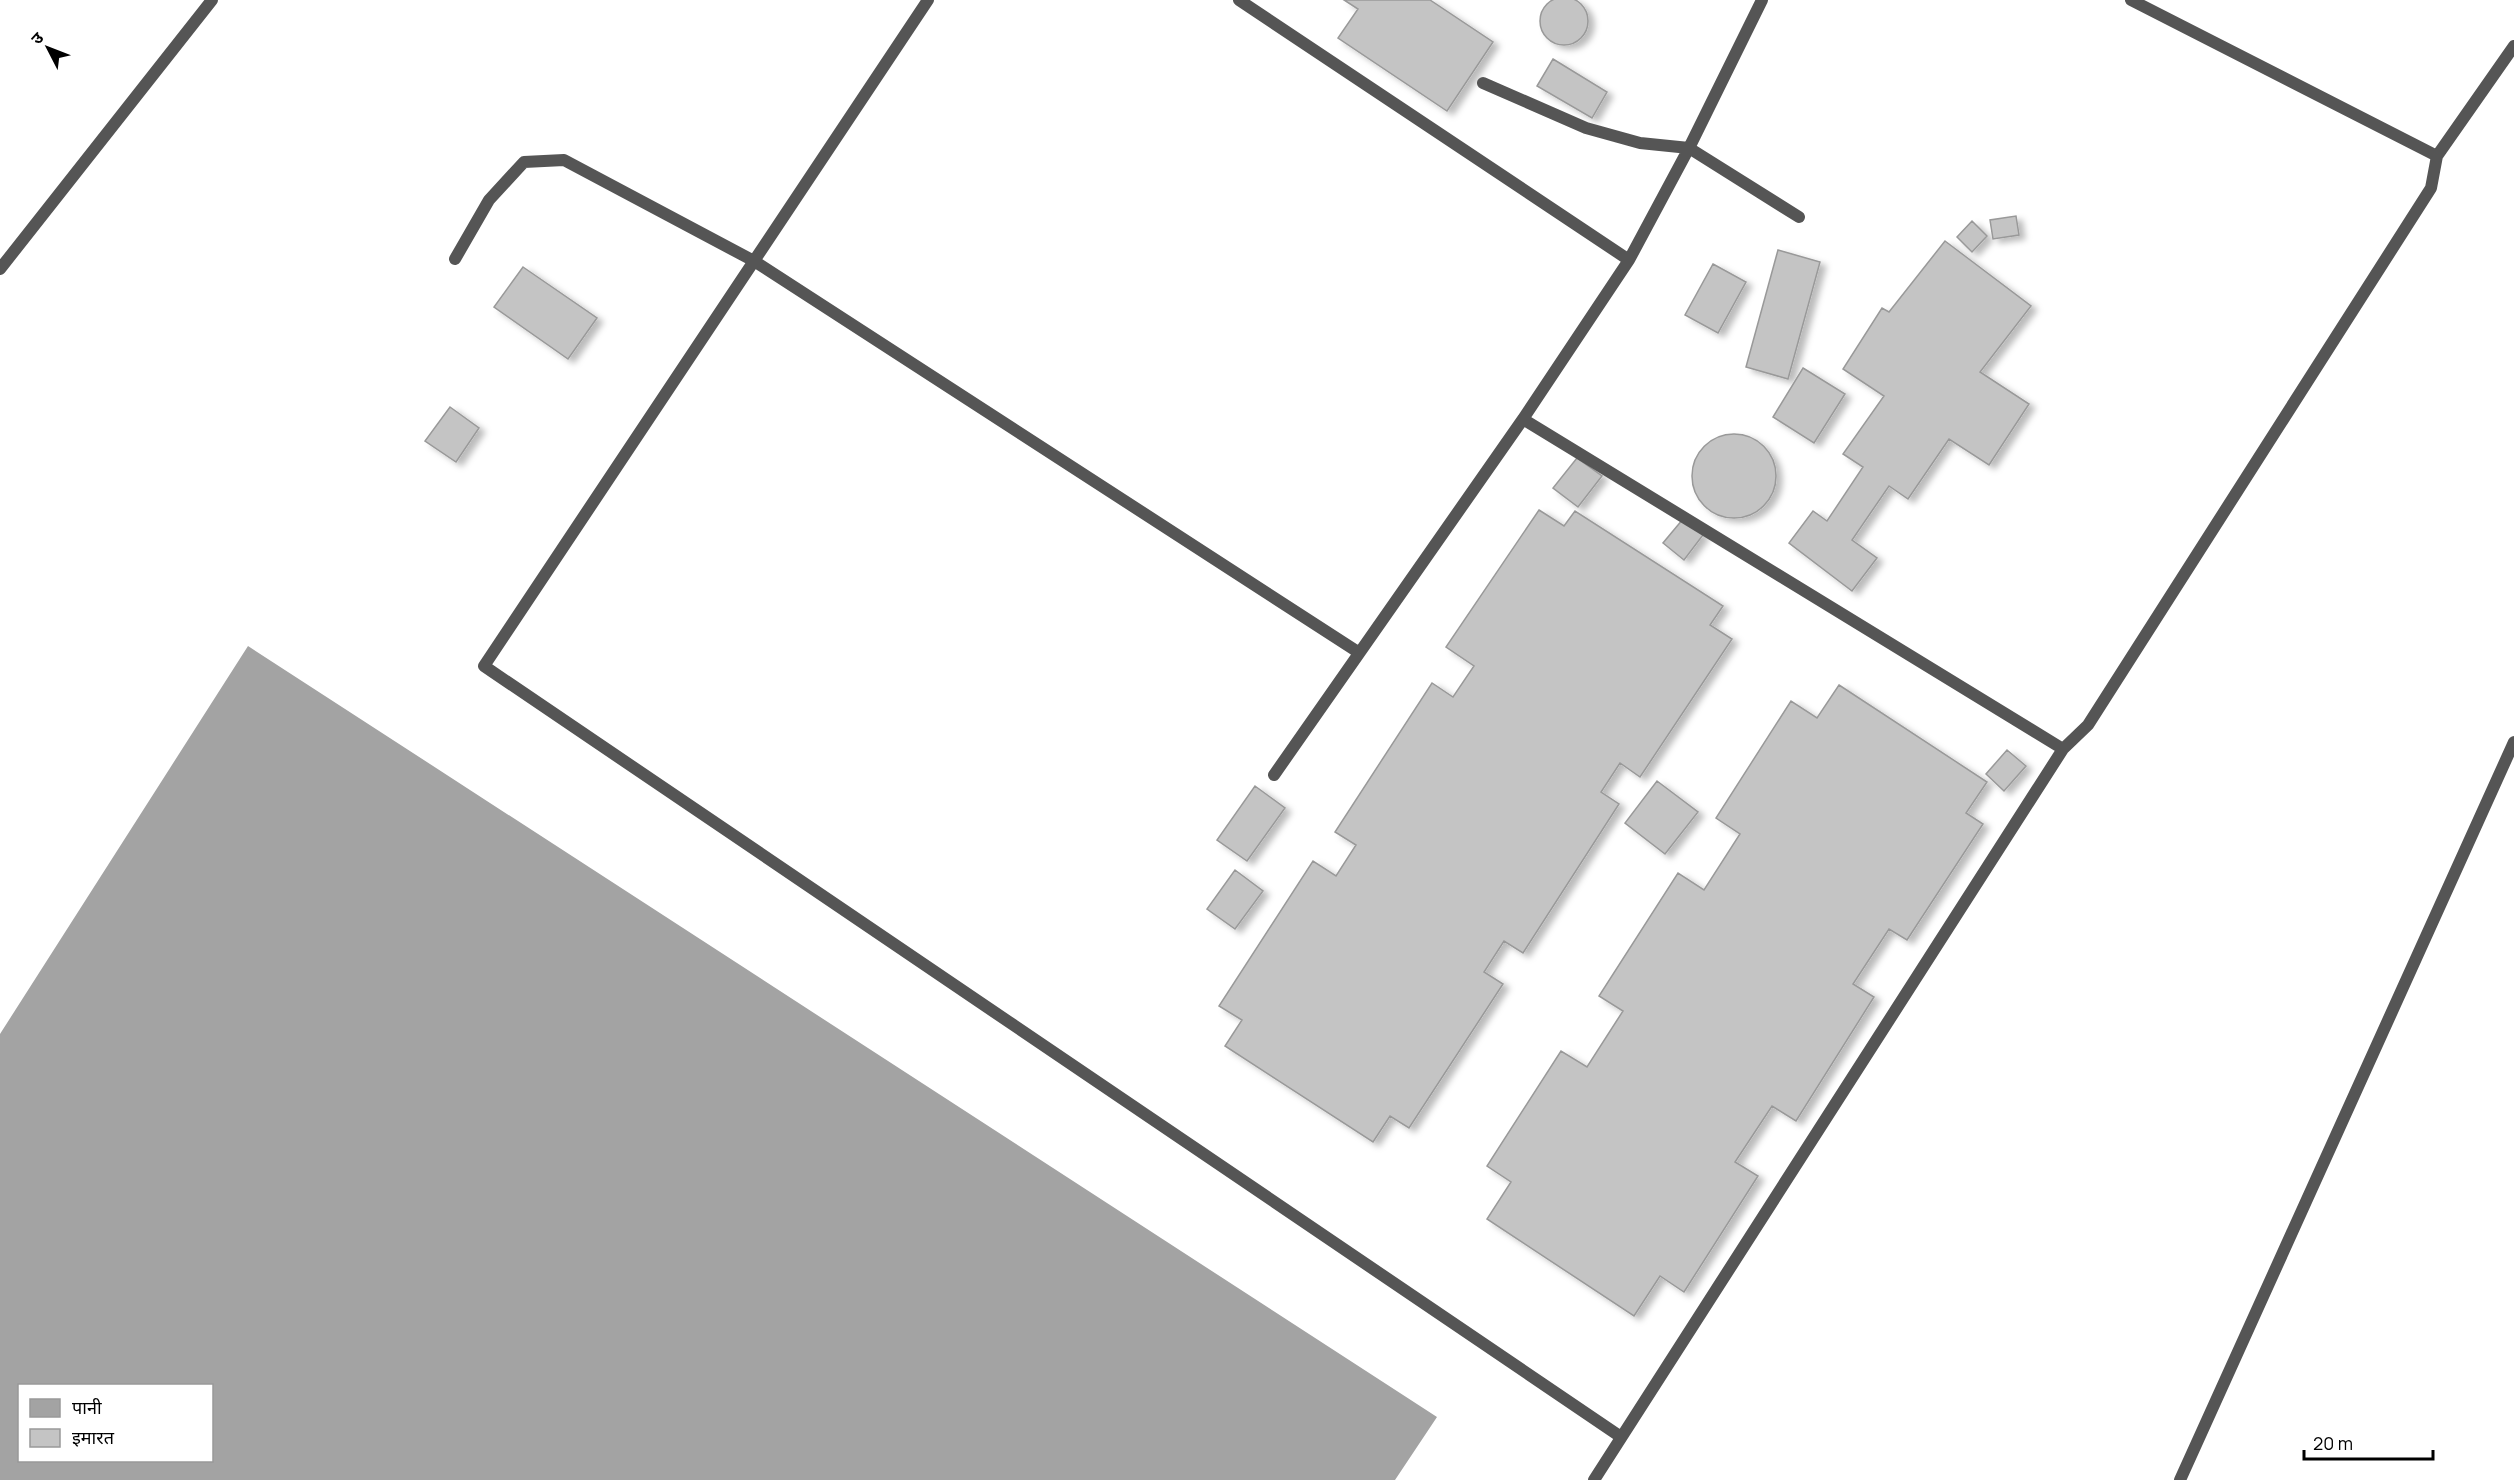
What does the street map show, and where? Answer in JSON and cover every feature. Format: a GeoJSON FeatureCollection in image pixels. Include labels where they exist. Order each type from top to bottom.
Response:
{"type":"FeatureCollection","features":[{"type":"Feature","properties":{"kind":"lane"},"geometry":{"type":"LineString","coordinates":[[0,269],[212,0]]}},
{"type":"Feature","properties":{"kind":"lane"},"geometry":{"type":"LineString","coordinates":[[928,0],[484,666],[1621,1437]]}},
{"type":"Feature","properties":{"kind":"lane"},"geometry":{"type":"LineString","coordinates":[[1239,0],[1629,260]]}},
{"type":"Feature","properties":{"kind":"lane"},"geometry":{"type":"LineString","coordinates":[[1274,775],[1523,419],[1629,260],[1689,148],[1762,0]]}},
{"type":"Feature","properties":{"kind":"lane"},"geometry":{"type":"LineString","coordinates":[[2131,0],[2437,156]]}},
{"type":"Feature","properties":{"kind":"lane"},"geometry":{"type":"LineString","coordinates":[[1594,1480],[2063,748],[2088,725],[2431,188],[2437,156],[2514,46]]}},
{"type":"Feature","properties":{"kind":"lane"},"geometry":{"type":"LineString","coordinates":[[1483,83],[1586,128],[1640,143],[1689,148],[1799,217]]}},
{"type":"Feature","properties":{"kind":"lane"},"geometry":{"type":"LineString","coordinates":[[455,259],[489,200],[524,162],[564,160],[754,261],[1358,652]]}},
{"type":"Feature","properties":{"kind":"lane"},"geometry":{"type":"LineString","coordinates":[[1523,419],[2063,748]]}},
{"type":"Feature","properties":{"kind":"lane"},"geometry":{"type":"LineString","coordinates":[[2180,1480],[2514,742]]}},
{"type":"Feature","properties":{"kind":"water"},"geometry":{"type":"Polygon","coordinates":[[[248,646],[1437,1417],[1395,1480],[0,1480],[0,1034],[248,646]]]}},
{"type":"Feature","properties":{"kind":"building"},"geometry":{"type":"Polygon","coordinates":[[[1555,-1],[1577,1],[1584,8],[1587,16],[1586,30],[1581,38],[1564,45],[1547,38],[1540,21],[1544,8],[1555,-1]]]}},
{"type":"Feature","properties":{"kind":"building"},"geometry":{"type":"Polygon","coordinates":[[[1344,0],[1430,0],[1493,42],[1447,111],[1338,38],[1358,9],[1344,0]]]}},
{"type":"Feature","properties":{"kind":"building"},"geometry":{"type":"Polygon","coordinates":[[[1553,59],[1607,92],[1592,118],[1537,86],[1553,59]]]}},
{"type":"Feature","properties":{"kind":"building"},"geometry":{"type":"Polygon","coordinates":[[[2016,216],[2019,235],[1993,239],[1990,220],[2016,216]]]}},
{"type":"Feature","properties":{"kind":"building"},"geometry":{"type":"Polygon","coordinates":[[[1972,221],[1987,236],[1972,252],[1957,237],[1972,221]]]}},
{"type":"Feature","properties":{"kind":"building"},"geometry":{"type":"Polygon","coordinates":[[[1945,241],[2031,306],[1980,372],[2029,404],[1989,465],[1949,439],[1908,499],[1889,486],[1852,540],[1877,558],[1852,591],[1789,543],[1813,511],[1827,521],[1863,467],[1843,454],[1884,396],[1843,369],[1882,308],[1889,312],[1945,241]]]}},
{"type":"Feature","properties":{"kind":"building"},"geometry":{"type":"Polygon","coordinates":[[[1778,250],[1820,262],[1788,379],[1746,367],[1778,250]]]}},
{"type":"Feature","properties":{"kind":"building"},"geometry":{"type":"Polygon","coordinates":[[[1713,264],[1746,282],[1718,333],[1685,315],[1713,264]]]}},
{"type":"Feature","properties":{"kind":"building"},"geometry":{"type":"Polygon","coordinates":[[[523,267],[597,318],[568,359],[494,307],[523,267]]]}},
{"type":"Feature","properties":{"kind":"building"},"geometry":{"type":"Polygon","coordinates":[[[1803,368],[1845,394],[1814,443],[1773,417],[1803,368]]]}},
{"type":"Feature","properties":{"kind":"building"},"geometry":{"type":"Polygon","coordinates":[[[450,407],[479,428],[456,462],[425,441],[450,407]]]}},
{"type":"Feature","properties":{"kind":"building"},"geometry":{"type":"Polygon","coordinates":[[[1734,434],[1750,437],[1764,446],[1773,460],[1776,476],[1773,492],[1764,506],[1750,515],[1734,518],[1718,515],[1704,506],[1695,492],[1692,476],[1695,460],[1704,446],[1718,437],[1734,434]]]}},
{"type":"Feature","properties":{"kind":"building"},"geometry":{"type":"Polygon","coordinates":[[[1577,458],[1602,476],[1578,507],[1553,488],[1577,458]]]}},
{"type":"Feature","properties":{"kind":"building"},"geometry":{"type":"Polygon","coordinates":[[[1539,510],[1564,526],[1575,511],[1723,606],[1710,625],[1732,639],[1640,777],[1620,763],[1601,792],[1619,804],[1523,953],[1504,941],[1484,972],[1503,984],[1409,1128],[1390,1116],[1373,1142],[1225,1046],[1242,1020],[1219,1006],[1313,861],[1336,876],[1356,845],[1335,832],[1432,683],[1453,697],[1474,666],[1446,647],[1539,510]]]}},
{"type":"Feature","properties":{"kind":"building"},"geometry":{"type":"Polygon","coordinates":[[[1683,519],[1703,535],[1684,560],[1663,543],[1683,519]]]}},
{"type":"Feature","properties":{"kind":"building"},"geometry":{"type":"Polygon","coordinates":[[[1839,685],[1987,782],[1966,813],[1983,824],[1907,940],[1889,929],[1853,984],[1874,997],[1796,1121],[1772,1106],[1735,1162],[1758,1176],[1684,1292],[1660,1276],[1634,1316],[1487,1219],[1511,1182],[1487,1166],[1561,1051],[1587,1067],[1623,1011],[1599,996],[1678,873],[1704,890],[1740,834],[1716,818],[1791,701],[1817,718],[1839,685]]]}},
{"type":"Feature","properties":{"kind":"building"},"geometry":{"type":"Polygon","coordinates":[[[2007,750],[2026,766],[2004,791],[1986,774],[2007,750]]]}},
{"type":"Feature","properties":{"kind":"building"},"geometry":{"type":"Polygon","coordinates":[[[1657,781],[1698,812],[1665,854],[1625,823],[1657,781]]]}},
{"type":"Feature","properties":{"kind":"building"},"geometry":{"type":"Polygon","coordinates":[[[1255,786],[1285,808],[1247,861],[1217,840],[1255,786]]]}},
{"type":"Feature","properties":{"kind":"building"},"geometry":{"type":"Polygon","coordinates":[[[1235,870],[1263,891],[1235,929],[1207,909],[1235,870]]]}}]}
